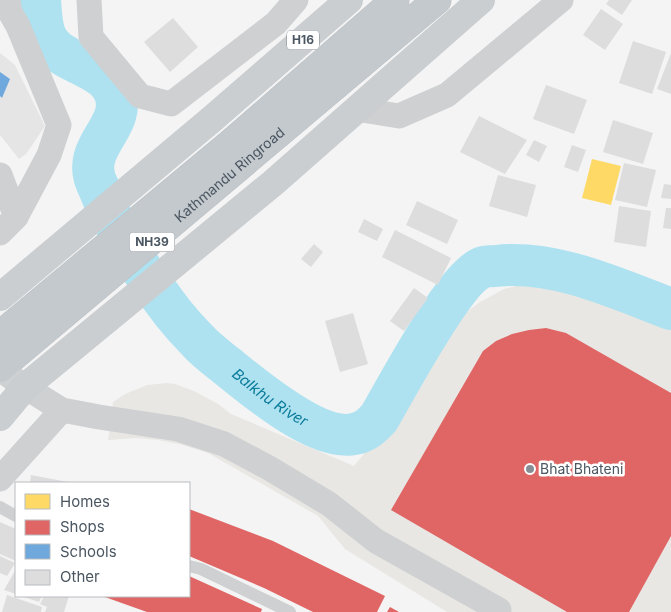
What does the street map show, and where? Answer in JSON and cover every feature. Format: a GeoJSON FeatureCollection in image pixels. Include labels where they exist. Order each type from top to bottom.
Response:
{"type":"FeatureCollection","features":[{"type":"Feature","properties":{"kind":"highway","name":"Kathmandu Ringroad"},"geometry":{"type":"LineString","coordinates":[[0,369],[56,323],[240,152],[395,0]]}},
{"type":"Feature","properties":{"kind":"highway","name":"Kathmandu Ringroad"},"geometry":{"type":"LineString","coordinates":[[0,334],[38,302],[240,152],[437,0]]}},
{"type":"Feature","properties":{"kind":"main road","name":"H16"},"geometry":{"type":"LineString","coordinates":[[9,290],[257,81],[349,0]]}},
{"type":"Feature","properties":{"kind":"main road"},"geometry":{"type":"LineString","coordinates":[[0,417],[25,387],[273,183],[481,0]]}},
{"type":"Feature","properties":{"kind":"street"},"geometry":{"type":"LineString","coordinates":[[8,0],[10,12],[18,26],[59,125],[49,155],[8,225]]}},
{"type":"Feature","properties":{"kind":"street"},"geometry":{"type":"LineString","coordinates":[[89,0],[91,36],[140,96],[171,104],[276,23],[296,0]]}},
{"type":"Feature","properties":{"kind":"street"},"geometry":{"type":"LineString","coordinates":[[356,109],[399,116],[447,95],[561,0]]}},
{"type":"Feature","properties":{"kind":"street"},"geometry":{"type":"LineString","coordinates":[[0,175],[8,225]]}},
{"type":"Feature","properties":{"kind":"street"},"geometry":{"type":"LineString","coordinates":[[0,369],[62,410],[178,428],[224,444],[329,504],[376,541],[499,610]]}},
{"type":"Feature","properties":{"kind":"street"},"geometry":{"type":"LineString","coordinates":[[0,479],[62,410]]}},
{"type":"Feature","properties":{"kind":"lane"},"geometry":{"type":"LineString","coordinates":[[0,507],[15,515]]}},
{"type":"Feature","properties":{"kind":"lane"},"geometry":{"type":"LineString","coordinates":[[190,566],[201,569],[290,612]]}},
{"type":"Feature","properties":{"kind":"shaded area"},"geometry":{"type":"Polygon","coordinates":[[[0,53],[15,65],[45,126],[26,154],[19,159],[0,135],[0,53]]]}},
{"type":"Feature","properties":{"kind":"shaded area"},"geometry":{"type":"Polygon","coordinates":[[[540,283],[571,286],[595,292],[671,326],[671,612],[447,612],[345,549],[318,516],[208,453],[158,440],[136,438],[108,440],[113,402],[125,394],[147,385],[166,383],[175,384],[194,391],[218,404],[231,414],[354,466],[385,428],[403,396],[438,346],[469,310],[504,289],[540,283]]]}},
{"type":"Feature","properties":{"kind":"building: Homes"},"geometry":{"type":"Polygon","coordinates":[[[592,159],[621,166],[611,205],[582,198],[592,159]]]}},
{"type":"Feature","properties":{"kind":"building: Shops"},"geometry":{"type":"Polygon","coordinates":[[[546,328],[566,333],[671,393],[671,536],[629,612],[567,612],[391,510],[483,351],[496,341],[512,334],[546,328]]]}},
{"type":"Feature","properties":{"kind":"building: Shops"},"geometry":{"type":"Polygon","coordinates":[[[190,509],[273,541],[385,596],[377,612],[313,612],[264,588],[190,556],[190,509]]]}},
{"type":"Feature","properties":{"kind":"building: Shops"},"geometry":{"type":"Polygon","coordinates":[[[190,576],[262,609],[261,612],[147,612],[105,597],[190,597],[190,576]]]}},
{"type":"Feature","properties":{"kind":"building: Shops"},"geometry":{"type":"Polygon","coordinates":[[[390,607],[399,612],[387,612],[390,607]]]}},
{"type":"Feature","properties":{"kind":"building: Schools"},"geometry":{"type":"Polygon","coordinates":[[[0,72],[10,79],[2,98],[0,96],[0,72]]]}},
{"type":"Feature","properties":{"kind":"building: Other"},"geometry":{"type":"Polygon","coordinates":[[[609,0],[632,0],[622,15],[606,4],[609,0]]]}},
{"type":"Feature","properties":{"kind":"building: Other"},"geometry":{"type":"Polygon","coordinates":[[[601,9],[623,24],[605,50],[583,35],[601,9]]]}},
{"type":"Feature","properties":{"kind":"building: Other"},"geometry":{"type":"Polygon","coordinates":[[[173,18],[198,47],[170,72],[144,42],[173,18]]]}},
{"type":"Feature","properties":{"kind":"building: Other"},"geometry":{"type":"Polygon","coordinates":[[[633,41],[666,52],[652,94],[619,83],[633,41]]]}},
{"type":"Feature","properties":{"kind":"building: Other"},"geometry":{"type":"Polygon","coordinates":[[[671,53],[671,94],[657,89],[671,53]]]}},
{"type":"Feature","properties":{"kind":"building: Other"},"geometry":{"type":"Polygon","coordinates":[[[546,85],[587,100],[574,134],[533,119],[546,85]]]}},
{"type":"Feature","properties":{"kind":"building: Other"},"geometry":{"type":"Polygon","coordinates":[[[479,116],[527,140],[505,174],[460,152],[479,116]]]}},
{"type":"Feature","properties":{"kind":"building: Other"},"geometry":{"type":"Polygon","coordinates":[[[613,120],[653,133],[643,164],[603,152],[613,120]]]}},
{"type":"Feature","properties":{"kind":"building: Other"},"geometry":{"type":"Polygon","coordinates":[[[534,140],[547,146],[539,162],[526,155],[534,140]]]}},
{"type":"Feature","properties":{"kind":"building: Other"},"geometry":{"type":"Polygon","coordinates":[[[572,145],[586,150],[578,172],[564,167],[572,145]]]}},
{"type":"Feature","properties":{"kind":"building: Other"},"geometry":{"type":"Polygon","coordinates":[[[624,163],[656,170],[647,207],[615,200],[624,163]]]}},
{"type":"Feature","properties":{"kind":"building: Other"},"geometry":{"type":"Polygon","coordinates":[[[498,175],[536,185],[527,217],[489,206],[498,175]]]}},
{"type":"Feature","properties":{"kind":"building: Other"},"geometry":{"type":"Polygon","coordinates":[[[664,184],[671,185],[671,199],[661,198],[664,184]]]}},
{"type":"Feature","properties":{"kind":"building: Other"},"geometry":{"type":"Polygon","coordinates":[[[417,201],[458,220],[447,244],[406,225],[417,201]]]}},
{"type":"Feature","properties":{"kind":"building: Other"},"geometry":{"type":"Polygon","coordinates":[[[619,206],[651,211],[646,247],[614,242],[619,206]]]}},
{"type":"Feature","properties":{"kind":"building: Other"},"geometry":{"type":"Polygon","coordinates":[[[666,208],[671,208],[671,229],[663,228],[666,208]]]}},
{"type":"Feature","properties":{"kind":"building: Other"},"geometry":{"type":"Polygon","coordinates":[[[364,219],[383,229],[377,241],[358,232],[364,219]]]}},
{"type":"Feature","properties":{"kind":"building: Other"},"geometry":{"type":"Polygon","coordinates":[[[395,230],[451,258],[438,285],[382,257],[395,230]]]}},
{"type":"Feature","properties":{"kind":"building: Other"},"geometry":{"type":"Polygon","coordinates":[[[314,244],[323,252],[311,267],[301,259],[314,244]]]}},
{"type":"Feature","properties":{"kind":"building: Other"},"geometry":{"type":"Polygon","coordinates":[[[414,288],[428,298],[404,331],[390,321],[414,288]]]}},
{"type":"Feature","properties":{"kind":"building: Other"},"geometry":{"type":"Polygon","coordinates":[[[353,313],[368,364],[340,372],[325,321],[353,313]]]}},
{"type":"Feature","properties":{"kind":"building: Other"},"geometry":{"type":"Polygon","coordinates":[[[31,475],[68,482],[30,482],[31,475]]]}},
{"type":"Feature","properties":{"kind":"building: Other"},"geometry":{"type":"Polygon","coordinates":[[[0,522],[15,529],[15,561],[0,554],[0,522]]]}},
{"type":"Feature","properties":{"kind":"building: Other"},"geometry":{"type":"Polygon","coordinates":[[[0,556],[15,563],[7,576],[0,573],[0,556]]]}},
{"type":"Feature","properties":{"kind":"building: Other"},"geometry":{"type":"Polygon","coordinates":[[[15,571],[15,594],[4,590],[15,571]]]}},
{"type":"Feature","properties":{"kind":"building: Other"},"geometry":{"type":"Polygon","coordinates":[[[7,595],[42,607],[41,612],[2,612],[7,595]]]}},
{"type":"Feature","properties":{"kind":"building: Other"},"geometry":{"type":"Polygon","coordinates":[[[24,597],[42,597],[39,602],[24,597]]]}},
{"type":"Feature","properties":{"kind":"building: Other"},"geometry":{"type":"Polygon","coordinates":[[[44,597],[69,597],[64,612],[45,612],[47,607],[40,604],[44,597]]]}},
{"type":"Feature","properties":{"kind":"waterway","name":"Balkhu River"},"geometry":{"type":"LineString","coordinates":[[40,0],[43,28],[52,46],[102,77],[110,84],[115,94],[117,105],[115,115],[96,153],[93,164],[94,175],[116,227],[134,257],[173,313],[205,348],[270,399],[305,422],[323,430],[339,434],[354,434],[371,426],[379,418],[441,313],[469,277],[483,267],[518,265],[563,271],[608,285],[671,309]]}},
{"type":"Feature","properties":{"kind":"place","name":"Bhat Bhateni"},"geometry":{"type":"Point","coordinates":[530,469]}}]}
